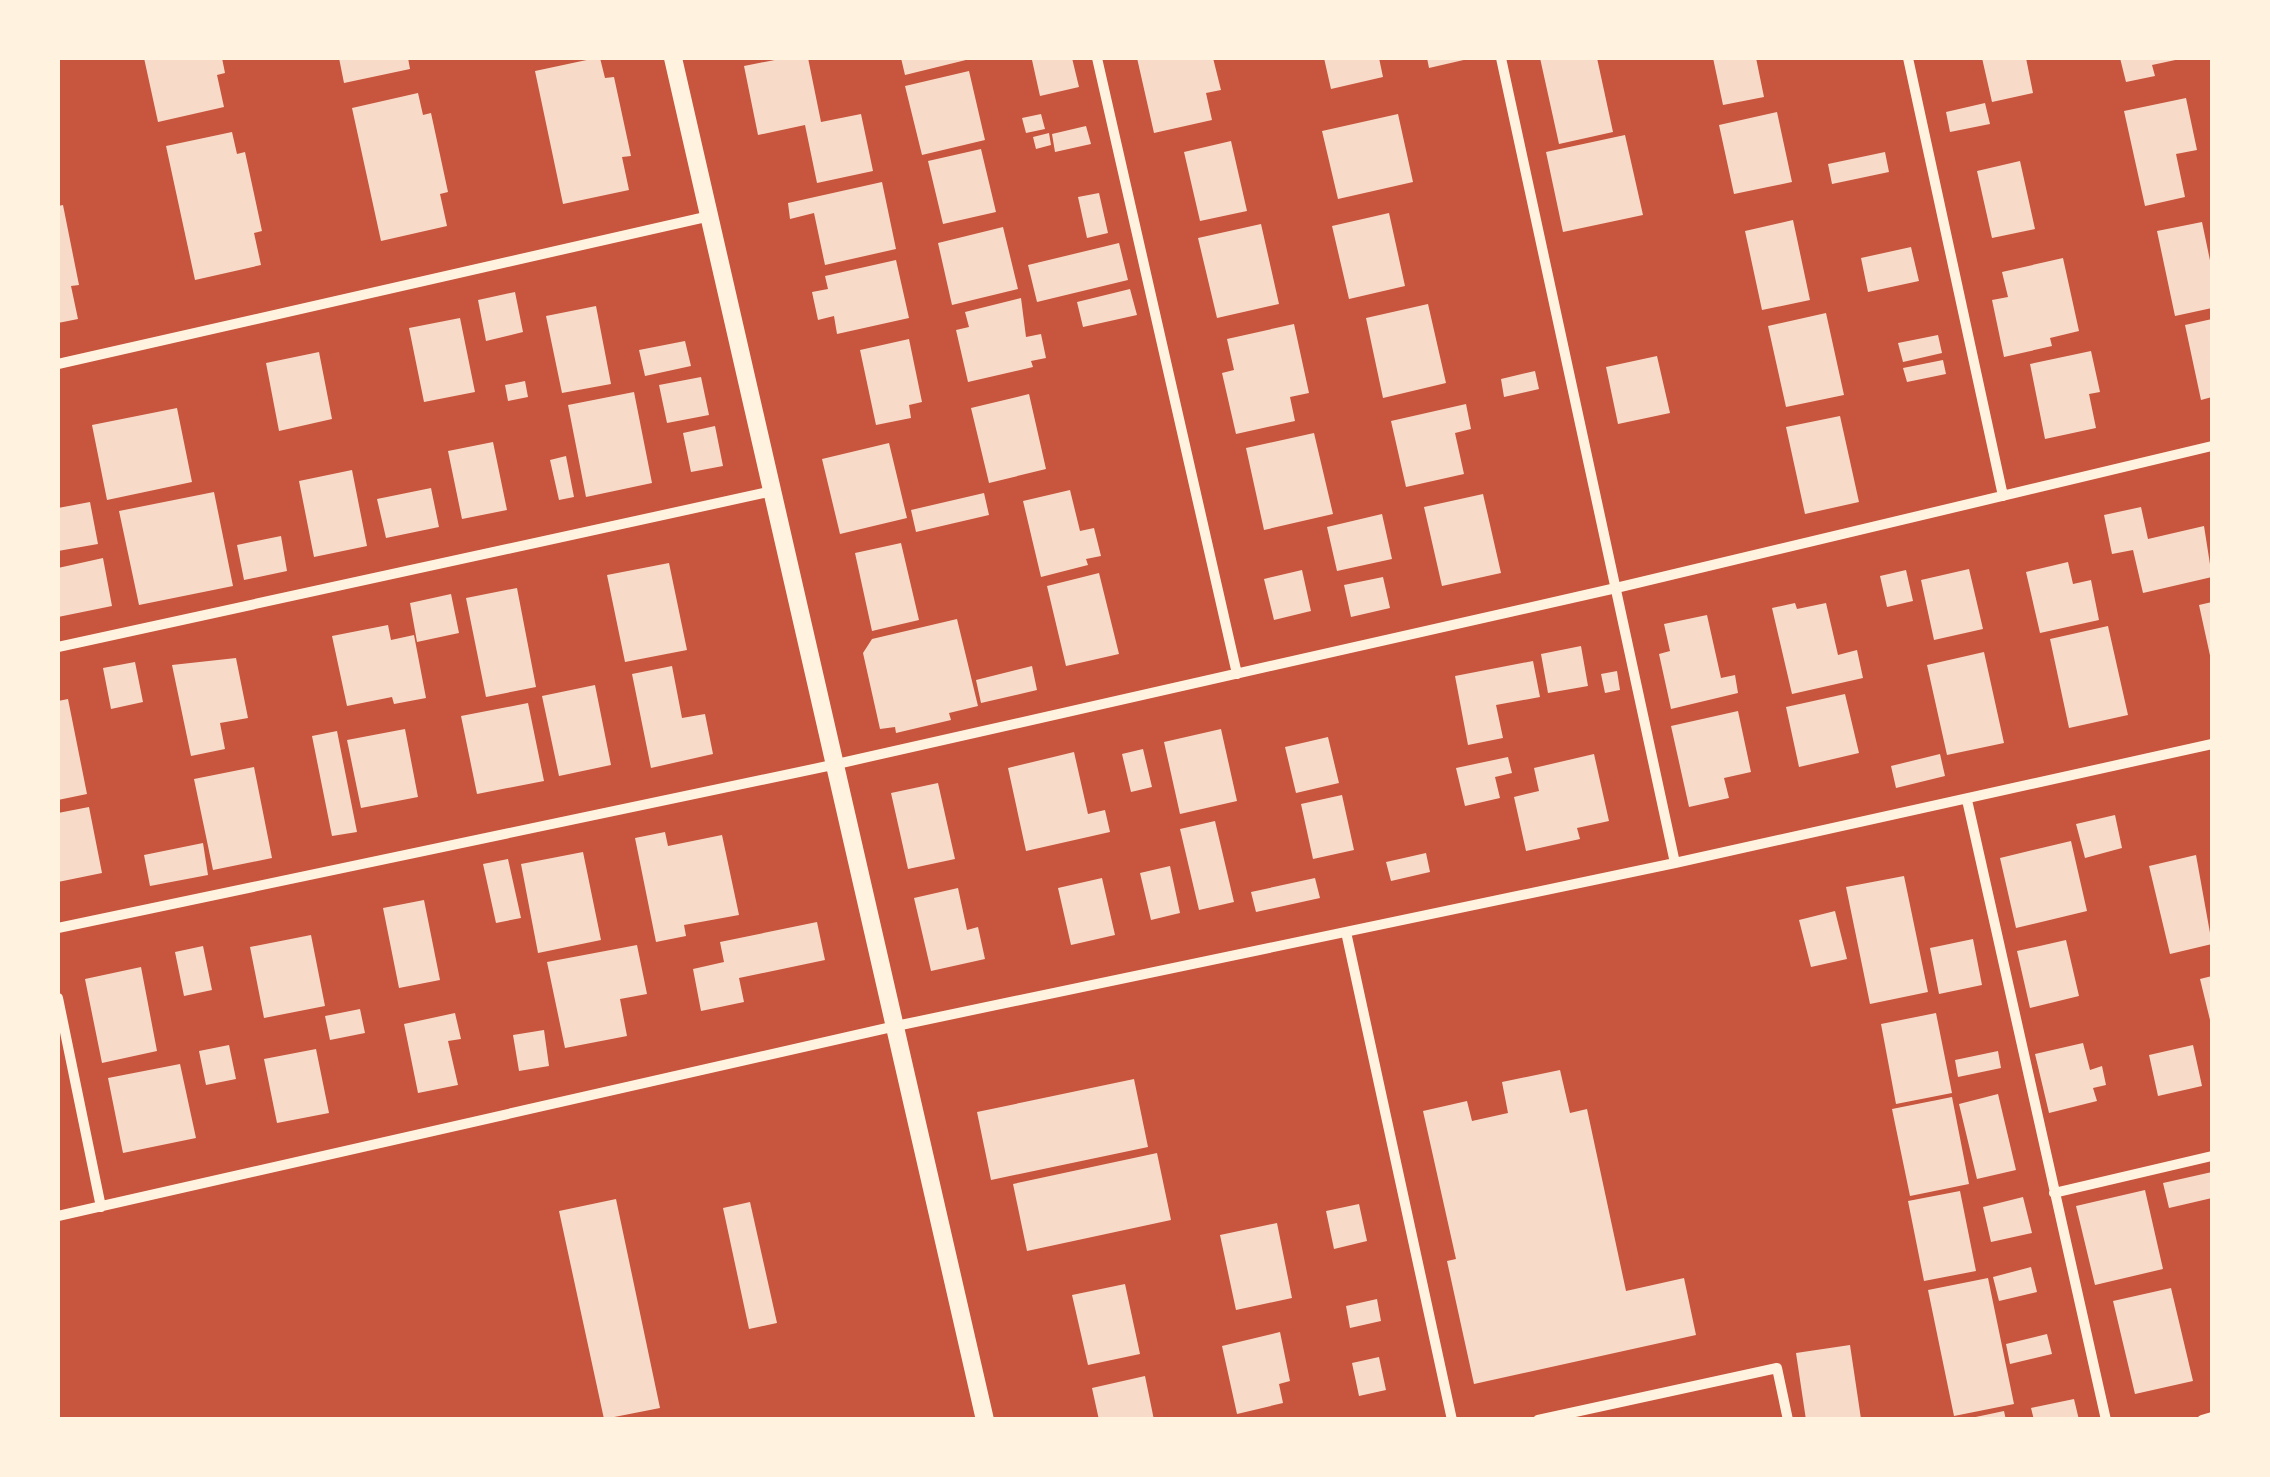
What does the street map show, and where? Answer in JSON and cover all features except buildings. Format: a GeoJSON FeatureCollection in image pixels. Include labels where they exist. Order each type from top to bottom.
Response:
{"type":"FeatureCollection","features":[{"type":"Feature","properties":{"kind":"street"},"geometry":{"type":"LineString","coordinates":[[673,58],[985,1420]]}},
{"type":"Feature","properties":{"kind":"street"},"geometry":{"type":"LineString","coordinates":[[1097,58],[1236,674]]}},
{"type":"Feature","properties":{"kind":"street"},"geometry":{"type":"LineString","coordinates":[[1501,58],[1676,864]]}},
{"type":"Feature","properties":{"kind":"street"},"geometry":{"type":"LineString","coordinates":[[1908,58],[2003,496]]}},
{"type":"Feature","properties":{"kind":"street"},"geometry":{"type":"LineString","coordinates":[[58,364],[711,216]]}},
{"type":"Feature","properties":{"kind":"street"},"geometry":{"type":"LineString","coordinates":[[58,928],[837,764],[1616,588],[2212,446]]}},
{"type":"Feature","properties":{"kind":"street"},"geometry":{"type":"LineString","coordinates":[[58,647],[773,492]]}},
{"type":"Feature","properties":{"kind":"street"},"geometry":{"type":"LineString","coordinates":[[58,1216],[896,1026],[1676,864],[2212,744]]}},
{"type":"Feature","properties":{"kind":"street"},"geometry":{"type":"LineString","coordinates":[[1967,800],[2106,1420]]}},
{"type":"Feature","properties":{"kind":"street"},"geometry":{"type":"LineString","coordinates":[[1346,932],[1452,1420]]}},
{"type":"Feature","properties":{"kind":"street"},"geometry":{"type":"LineString","coordinates":[[58,998],[102,1206]]}},
{"type":"Feature","properties":{"kind":"street"},"geometry":{"type":"LineString","coordinates":[[2054,1193],[2212,1156]]}},
{"type":"Feature","properties":{"kind":"street"},"geometry":{"type":"LineString","coordinates":[[1538,1420],[1777,1368],[1788,1420]]}},
{"type":"Feature","properties":{"kind":"street"},"geometry":{"type":"LineString","coordinates":[[2202,1420],[2212,1417]]}}]}
